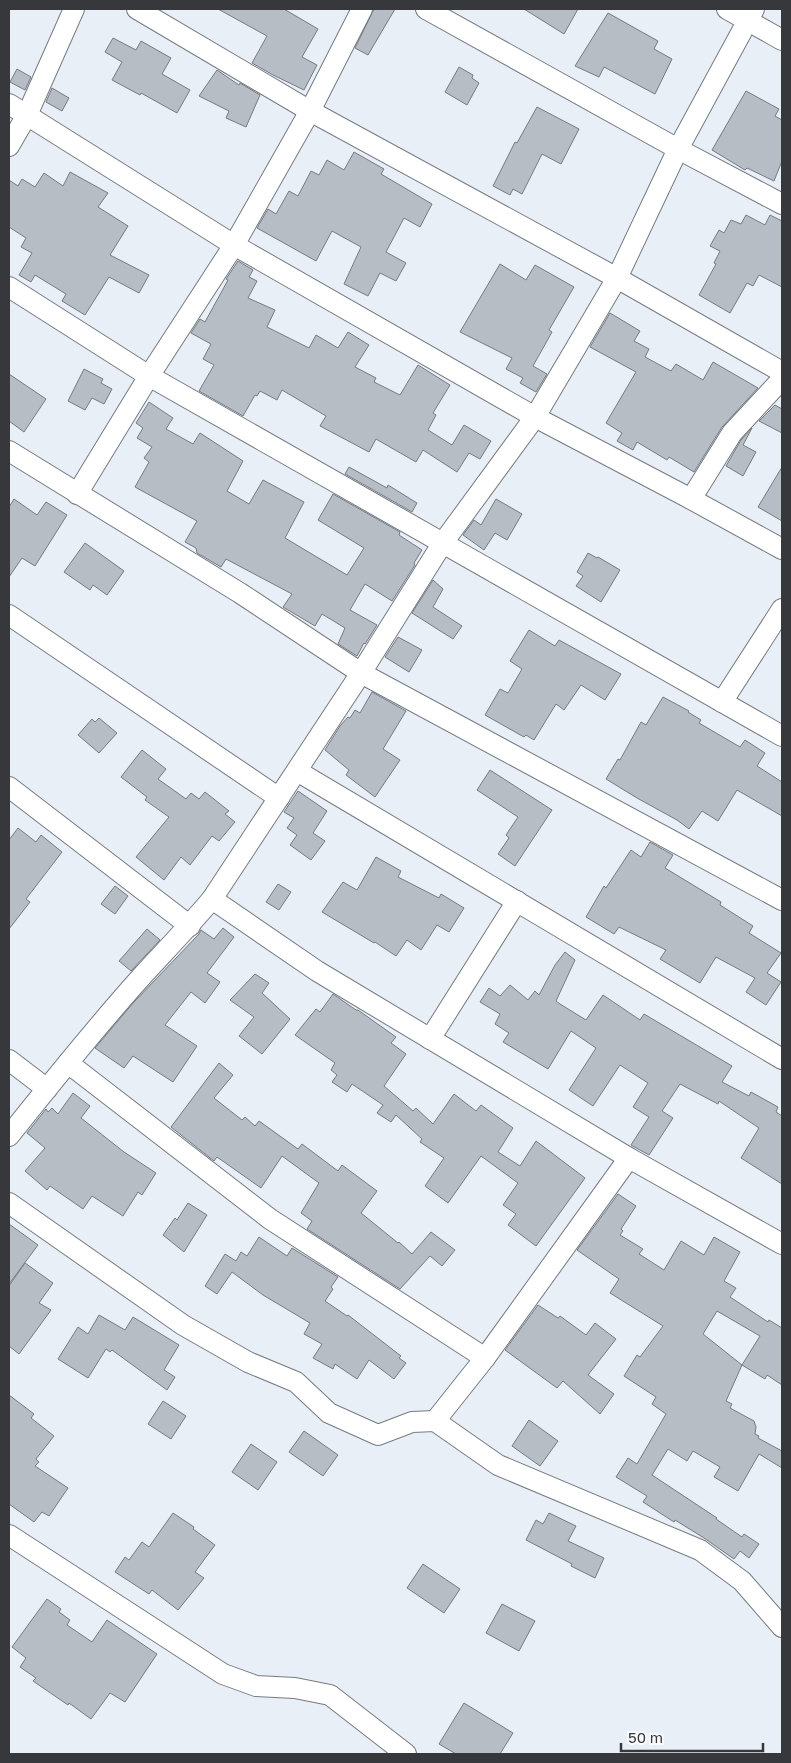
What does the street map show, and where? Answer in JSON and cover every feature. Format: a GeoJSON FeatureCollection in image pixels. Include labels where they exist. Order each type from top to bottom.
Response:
{"type":"FeatureCollection","features":[{"type":"Feature","properties":{"kind":"street"},"geometry":{"type":"LineString","coordinates":[[9,146],[27,115],[74,9]]}},
{"type":"Feature","properties":{"kind":"street"},"geometry":{"type":"LineString","coordinates":[[137,9],[310,111],[618,278],[782,372]]}},
{"type":"Feature","properties":{"kind":"street"},"geometry":{"type":"LineString","coordinates":[[77,494],[149,376],[234,245],[310,111],[362,9]]}},
{"type":"Feature","properties":{"kind":"street"},"geometry":{"type":"LineString","coordinates":[[426,9],[678,149],[782,204]]}},
{"type":"Feature","properties":{"kind":"street"},"geometry":{"type":"LineString","coordinates":[[727,9],[751,15],[782,40]]}},
{"type":"Feature","properties":{"kind":"street"},"geometry":{"type":"LineString","coordinates":[[9,1136],[68,1062],[212,899],[297,771],[442,544],[535,417],[618,278],[678,149],[751,15]]}},
{"type":"Feature","properties":{"kind":"street"},"geometry":{"type":"LineString","coordinates":[[9,104],[234,245],[535,417],[782,549]]}},
{"type":"Feature","properties":{"kind":"street"},"geometry":{"type":"LineString","coordinates":[[9,287],[149,376],[782,736]]}},
{"type":"Feature","properties":{"kind":"street"},"geometry":{"type":"LineString","coordinates":[[691,499],[732,433],[782,379]]}},
{"type":"Feature","properties":{"kind":"street"},"geometry":{"type":"LineString","coordinates":[[9,450],[240,594],[360,673],[782,900]]}},
{"type":"Feature","properties":{"kind":"street"},"geometry":{"type":"LineString","coordinates":[[722,702],[782,609]]}},
{"type":"Feature","properties":{"kind":"street"},"geometry":{"type":"LineString","coordinates":[[9,615],[279,798]]}},
{"type":"Feature","properties":{"kind":"street"},"geometry":{"type":"LineString","coordinates":[[297,771],[782,1059]]}},
{"type":"Feature","properties":{"kind":"street"},"geometry":{"type":"LineString","coordinates":[[9,787],[190,926]]}},
{"type":"Feature","properties":{"kind":"street"},"geometry":{"type":"LineString","coordinates":[[212,899],[317,971],[629,1158],[782,1244]]}},
{"type":"Feature","properties":{"kind":"street"},"geometry":{"type":"LineString","coordinates":[[430,1039],[517,901]]}},
{"type":"Feature","properties":{"kind":"street"},"geometry":{"type":"LineString","coordinates":[[9,1060],[47,1089]]}},
{"type":"Feature","properties":{"kind":"street"},"geometry":{"type":"LineString","coordinates":[[68,1062],[270,1218],[485,1358]]}},
{"type":"Feature","properties":{"kind":"street"},"geometry":{"type":"LineString","coordinates":[[435,1421],[485,1358],[629,1158]]}},
{"type":"Feature","properties":{"kind":"street"},"geometry":{"type":"LineString","coordinates":[[9,1203],[183,1325],[248,1362],[296,1382],[329,1413],[378,1435],[412,1422],[435,1421],[498,1465],[700,1550],[742,1581],[782,1627]]}},
{"type":"Feature","properties":{"kind":"street"},"geometry":{"type":"LineString","coordinates":[[9,1535],[223,1674],[256,1686],[295,1688],[330,1695],[406,1754]]}},
{"type":"Feature","properties":{"kind":"building"},"geometry":{"type":"Polygon","coordinates":[[[218,9],[284,9],[318,29],[302,57],[317,65],[304,90],[252,63],[267,36],[218,9]]]}},
{"type":"Feature","properties":{"kind":"building"},"geometry":{"type":"Polygon","coordinates":[[[374,9],[395,9],[368,55],[355,48],[374,9]]]}},
{"type":"Feature","properties":{"kind":"building"},"geometry":{"type":"Polygon","coordinates":[[[524,9],[578,9],[564,34],[524,9]]]}},
{"type":"Feature","properties":{"kind":"building"},"geometry":{"type":"Polygon","coordinates":[[[608,13],[658,41],[654,49],[672,59],[655,94],[604,67],[599,77],[575,66],[608,13]]]}},
{"type":"Feature","properties":{"kind":"building"},"geometry":{"type":"Polygon","coordinates":[[[113,38],[136,50],[141,41],[171,58],[162,74],[190,90],[177,113],[141,93],[140,95],[112,80],[122,62],[105,52],[113,38]]]}},
{"type":"Feature","properties":{"kind":"building"},"geometry":{"type":"Polygon","coordinates":[[[459,67],[473,75],[472,78],[479,83],[467,105],[445,92],[459,67]]]}},
{"type":"Feature","properties":{"kind":"building"},"geometry":{"type":"Polygon","coordinates":[[[17,69],[31,77],[25,90],[10,82],[17,69]]]}},
{"type":"Feature","properties":{"kind":"building"},"geometry":{"type":"Polygon","coordinates":[[[217,70],[239,85],[240,83],[260,95],[246,127],[226,118],[229,111],[199,96],[217,70]]]}},
{"type":"Feature","properties":{"kind":"building"},"geometry":{"type":"Polygon","coordinates":[[[52,88],[69,98],[62,111],[46,102],[52,88]]]}},
{"type":"Feature","properties":{"kind":"building"},"geometry":{"type":"Polygon","coordinates":[[[746,91],[779,109],[775,116],[782,120],[782,161],[774,181],[747,168],[745,170],[712,150],[746,91]]]}},
{"type":"Feature","properties":{"kind":"building"},"geometry":{"type":"Polygon","coordinates":[[[537,107],[579,129],[561,164],[542,154],[522,194],[513,189],[510,195],[493,186],[515,142],[517,143],[537,107]]]}},
{"type":"Feature","properties":{"kind":"building"},"geometry":{"type":"Polygon","coordinates":[[[354,152],[384,169],[381,174],[432,204],[420,227],[404,218],[386,252],[406,263],[396,281],[380,273],[368,296],[344,284],[361,247],[332,231],[316,261],[257,228],[268,209],[276,214],[289,191],[298,196],[311,171],[319,175],[327,160],[344,170],[354,152]]]}},
{"type":"Feature","properties":{"kind":"building"},"geometry":{"type":"Polygon","coordinates":[[[70,172],[108,193],[98,207],[128,226],[110,255],[149,275],[139,293],[109,277],[85,315],[62,301],[66,294],[35,275],[31,282],[19,275],[32,253],[21,247],[26,238],[9,227],[9,180],[18,186],[22,179],[35,187],[44,173],[63,186],[70,172]]]}},
{"type":"Feature","properties":{"kind":"building"},"geometry":{"type":"Polygon","coordinates":[[[746,215],[765,225],[770,215],[782,221],[782,287],[759,275],[753,286],[747,283],[730,313],[699,295],[716,264],[714,263],[720,251],[710,246],[719,230],[724,233],[731,220],[741,224],[746,215]]]}},
{"type":"Feature","properties":{"kind":"building"},"geometry":{"type":"Polygon","coordinates":[[[238,261],[253,270],[249,277],[257,281],[248,298],[275,310],[267,327],[309,348],[316,335],[338,348],[348,332],[369,345],[355,367],[376,378],[374,382],[400,395],[418,365],[450,385],[433,413],[436,415],[428,430],[452,445],[464,425],[491,441],[480,459],[469,453],[457,472],[423,450],[416,462],[376,439],[369,452],[320,426],[326,416],[282,390],[277,400],[260,391],[257,396],[255,395],[243,416],[199,391],[214,365],[203,359],[211,344],[191,333],[200,319],[205,322],[228,280],[226,279],[238,261]]]}},
{"type":"Feature","properties":{"kind":"building"},"geometry":{"type":"Polygon","coordinates":[[[500,264],[526,280],[535,265],[574,287],[549,330],[552,332],[533,366],[547,374],[536,392],[520,383],[523,378],[506,369],[512,358],[460,332],[500,264]]]}},
{"type":"Feature","properties":{"kind":"building"},"geometry":{"type":"Polygon","coordinates":[[[610,313],[640,331],[634,341],[649,349],[645,357],[671,371],[676,364],[703,380],[713,362],[758,388],[722,427],[694,472],[669,457],[667,460],[637,442],[633,450],[617,441],[622,433],[606,423],[636,372],[590,347],[610,313]]]}},
{"type":"Feature","properties":{"kind":"building"},"geometry":{"type":"Polygon","coordinates":[[[84,369],[103,379],[101,383],[112,389],[104,404],[92,398],[85,410],[68,401],[84,369]]]}},
{"type":"Feature","properties":{"kind":"building"},"geometry":{"type":"Polygon","coordinates":[[[9,374],[46,399],[24,432],[9,421],[9,374]]]}},
{"type":"Feature","properties":{"kind":"building"},"geometry":{"type":"Polygon","coordinates":[[[149,402],[173,418],[166,429],[193,444],[200,433],[243,461],[227,491],[249,504],[263,480],[304,502],[285,538],[347,575],[364,548],[318,520],[333,494],[400,532],[399,535],[422,550],[414,563],[415,565],[392,601],[365,584],[350,610],[377,625],[357,656],[338,644],[345,628],[322,614],[315,626],[283,607],[292,594],[226,559],[221,567],[197,553],[196,548],[185,542],[197,521],[135,487],[149,462],[144,458],[152,447],[137,438],[143,428],[136,423],[149,402]]]}},
{"type":"Feature","properties":{"kind":"building"},"geometry":{"type":"Polygon","coordinates":[[[775,405],[782,409],[782,433],[759,421],[775,405]]]}},
{"type":"Feature","properties":{"kind":"building"},"geometry":{"type":"Polygon","coordinates":[[[752,428],[743,445],[756,452],[743,476],[726,466],[741,440],[752,428]]]}},
{"type":"Feature","properties":{"kind":"building"},"geometry":{"type":"Polygon","coordinates":[[[349,467],[387,488],[388,485],[417,503],[412,512],[345,474],[349,467]]]}},
{"type":"Feature","properties":{"kind":"building"},"geometry":{"type":"Polygon","coordinates":[[[782,467],[782,521],[758,507],[782,467]]]}},
{"type":"Feature","properties":{"kind":"building"},"geometry":{"type":"Polygon","coordinates":[[[14,499],[37,515],[46,502],[67,515],[35,566],[22,558],[9,577],[9,507],[14,499]]]}},
{"type":"Feature","properties":{"kind":"building"},"geometry":{"type":"Polygon","coordinates":[[[496,499],[522,514],[507,540],[495,533],[484,550],[463,535],[474,520],[481,525],[496,499]]]}},
{"type":"Feature","properties":{"kind":"building"},"geometry":{"type":"Polygon","coordinates":[[[85,543],[124,571],[107,595],[93,585],[90,590],[64,572],[85,543]]]}},
{"type":"Feature","properties":{"kind":"building"},"geometry":{"type":"Polygon","coordinates":[[[588,553],[620,570],[601,602],[576,586],[583,576],[577,572],[588,553]]]}},
{"type":"Feature","properties":{"kind":"building"},"geometry":{"type":"Polygon","coordinates":[[[433,580],[443,589],[433,607],[462,626],[453,639],[412,613],[433,580]]]}},
{"type":"Feature","properties":{"kind":"building"},"geometry":{"type":"Polygon","coordinates":[[[529,630],[555,646],[559,640],[621,674],[605,700],[581,685],[564,710],[556,704],[534,740],[526,735],[524,737],[485,715],[500,689],[508,693],[522,669],[510,661],[529,630]]]}},
{"type":"Feature","properties":{"kind":"building"},"geometry":{"type":"Polygon","coordinates":[[[398,637],[422,650],[409,672],[385,657],[398,637]]]}},
{"type":"Feature","properties":{"kind":"building"},"geometry":{"type":"Polygon","coordinates":[[[372,692],[406,711],[383,749],[400,760],[375,797],[346,775],[349,770],[325,750],[348,717],[350,718],[355,710],[360,713],[372,692]]]}},
{"type":"Feature","properties":{"kind":"building"},"geometry":{"type":"Polygon","coordinates":[[[663,697],[689,711],[701,720],[699,723],[740,747],[745,740],[765,753],[757,766],[782,782],[782,816],[737,790],[718,821],[702,811],[689,829],[677,820],[606,779],[618,759],[620,760],[641,722],[646,725],[663,697]]]}},
{"type":"Feature","properties":{"kind":"building"},"geometry":{"type":"Polygon","coordinates":[[[99,718],[117,733],[99,753],[78,735],[92,719],[95,722],[99,718]]]}},
{"type":"Feature","properties":{"kind":"building"},"geometry":{"type":"Polygon","coordinates":[[[142,750],[166,769],[158,779],[186,799],[191,793],[199,799],[205,792],[229,811],[225,814],[235,822],[219,841],[212,836],[190,865],[181,857],[164,880],[136,857],[169,817],[145,800],[147,797],[121,777],[142,750]]]}},
{"type":"Feature","properties":{"kind":"building"},"geometry":{"type":"Polygon","coordinates":[[[490,770],[552,810],[515,866],[498,854],[509,838],[506,835],[518,817],[477,790],[490,770]]]}},
{"type":"Feature","properties":{"kind":"building"},"geometry":{"type":"Polygon","coordinates":[[[298,791],[327,811],[313,833],[325,841],[311,860],[290,845],[297,835],[287,828],[294,818],[284,812],[298,791]]]}},
{"type":"Feature","properties":{"kind":"building"},"geometry":{"type":"Polygon","coordinates":[[[18,828],[36,842],[41,835],[62,852],[26,899],[30,902],[9,929],[9,840],[18,828]]]}},
{"type":"Feature","properties":{"kind":"building"},"geometry":{"type":"Polygon","coordinates":[[[650,842],[673,855],[665,868],[721,902],[720,905],[753,926],[749,933],[781,953],[767,973],[781,982],[766,1005],[746,992],[755,978],[716,957],[700,983],[660,959],[666,950],[619,927],[614,934],[586,917],[604,886],[606,888],[631,850],[641,857],[650,842]]]}},
{"type":"Feature","properties":{"kind":"building"},"geometry":{"type":"Polygon","coordinates":[[[376,857],[401,871],[398,877],[439,898],[441,894],[464,908],[449,932],[437,925],[421,950],[407,940],[396,956],[322,912],[343,882],[357,890],[376,857]]]}},
{"type":"Feature","properties":{"kind":"building"},"geometry":{"type":"Polygon","coordinates":[[[278,884],[291,892],[279,910],[266,902],[278,884]]]}},
{"type":"Feature","properties":{"kind":"building"},"geometry":{"type":"Polygon","coordinates":[[[115,886],[128,896],[115,914],[101,904],[115,886]]]}},
{"type":"Feature","properties":{"kind":"building"},"geometry":{"type":"Polygon","coordinates":[[[223,928],[234,937],[207,973],[220,982],[205,1003],[191,992],[165,1025],[197,1046],[173,1082],[133,1056],[124,1068],[95,1048],[134,1002],[201,930],[214,939],[223,928]]]}},
{"type":"Feature","properties":{"kind":"building"},"geometry":{"type":"Polygon","coordinates":[[[147,929],[160,940],[131,971],[119,961],[147,929]]]}},
{"type":"Feature","properties":{"kind":"building"},"geometry":{"type":"Polygon","coordinates":[[[565,952],[575,960],[556,1001],[560,1004],[586,1020],[603,995],[640,1020],[644,1014],[732,1066],[722,1082],[749,1096],[751,1092],[778,1107],[776,1112],[782,1116],[782,1184],[741,1158],[759,1128],[719,1101],[718,1104],[680,1084],[662,1111],[673,1118],[649,1155],[631,1145],[649,1117],[633,1107],[648,1083],[620,1065],[593,1106],[569,1090],[596,1048],[571,1031],[548,1069],[503,1042],[509,1033],[495,1024],[500,1014],[480,1002],[489,988],[500,996],[510,985],[528,1000],[535,991],[539,995],[555,965],[565,952]]]}},
{"type":"Feature","properties":{"kind":"building"},"geometry":{"type":"Polygon","coordinates":[[[255,974],[269,983],[262,993],[290,1019],[262,1054],[239,1036],[254,1017],[230,1000],[255,974]]]}},
{"type":"Feature","properties":{"kind":"building"},"geometry":{"type":"Polygon","coordinates":[[[333,994],[396,1037],[391,1043],[406,1054],[384,1086],[413,1111],[416,1108],[433,1124],[454,1094],[476,1111],[481,1105],[513,1128],[498,1152],[520,1166],[536,1141],[585,1178],[536,1246],[508,1225],[516,1214],[503,1205],[518,1183],[481,1156],[448,1203],[425,1186],[444,1158],[420,1142],[422,1139],[396,1115],[391,1122],[377,1113],[383,1105],[352,1084],[347,1092],[332,1082],[337,1075],[331,1070],[335,1063],[295,1035],[316,1009],[320,1012],[333,994]]]}},
{"type":"Feature","properties":{"kind":"building"},"geometry":{"type":"Polygon","coordinates":[[[219,1063],[233,1075],[214,1098],[242,1120],[245,1117],[255,1126],[259,1121],[298,1149],[302,1144],[338,1171],[342,1165],[377,1191],[361,1213],[412,1254],[431,1232],[455,1250],[442,1266],[430,1256],[400,1289],[307,1229],[312,1221],[301,1213],[319,1183],[282,1156],[261,1188],[217,1157],[214,1161],[171,1127],[219,1063]]]}},
{"type":"Feature","properties":{"kind":"building"},"geometry":{"type":"Polygon","coordinates":[[[73,1093],[90,1106],[81,1118],[124,1152],[156,1173],[142,1195],[138,1192],[123,1216],[92,1196],[83,1209],[50,1186],[47,1190],[25,1171],[45,1148],[27,1133],[46,1109],[48,1112],[52,1108],[58,1114],[73,1093]]]}},
{"type":"Feature","properties":{"kind":"building"},"geometry":{"type":"Polygon","coordinates":[[[618,1194],[636,1206],[621,1229],[623,1231],[620,1235],[643,1249],[639,1254],[664,1270],[681,1241],[704,1255],[714,1237],[740,1252],[724,1281],[736,1288],[730,1297],[768,1322],[769,1320],[782,1328],[782,1385],[767,1375],[765,1379],[742,1365],[726,1401],[732,1404],[730,1408],[754,1421],[756,1427],[755,1434],[759,1436],[758,1438],[782,1451],[782,1468],[759,1454],[738,1491],[714,1477],[720,1467],[693,1451],[687,1461],[668,1449],[652,1475],[742,1537],[744,1534],[759,1544],[749,1558],[740,1551],[734,1559],[704,1538],[643,1502],[647,1496],[616,1477],[628,1458],[637,1464],[666,1414],[652,1404],[656,1397],[624,1376],[637,1355],[640,1357],[663,1326],[610,1293],[619,1279],[577,1250],[618,1194]],[[717,1311],[703,1334],[742,1365],[760,1336],[717,1311]]]}},
{"type":"Feature","properties":{"kind":"building"},"geometry":{"type":"Polygon","coordinates":[[[188,1203],[207,1215],[184,1252],[163,1235],[175,1218],[177,1220],[188,1203]]]}},
{"type":"Feature","properties":{"kind":"building"},"geometry":{"type":"Polygon","coordinates":[[[9,1224],[38,1245],[9,1284],[9,1224]]]}},
{"type":"Feature","properties":{"kind":"building"},"geometry":{"type":"Polygon","coordinates":[[[259,1237],[287,1256],[292,1248],[338,1277],[325,1301],[348,1315],[401,1356],[399,1358],[406,1363],[394,1379],[369,1360],[357,1379],[335,1364],[333,1369],[313,1358],[322,1344],[304,1334],[310,1323],[263,1295],[232,1272],[217,1294],[205,1286],[225,1254],[236,1261],[241,1252],[247,1256],[259,1237]]]}},
{"type":"Feature","properties":{"kind":"building"},"geometry":{"type":"Polygon","coordinates":[[[25,1263],[53,1283],[39,1303],[51,1310],[19,1354],[9,1346],[9,1286],[25,1263]]]}},
{"type":"Feature","properties":{"kind":"building"},"geometry":{"type":"Polygon","coordinates":[[[538,1305],[558,1318],[560,1316],[586,1335],[595,1323],[616,1339],[588,1375],[614,1394],[600,1414],[563,1381],[557,1388],[505,1350],[538,1305]]]}},
{"type":"Feature","properties":{"kind":"building"},"geometry":{"type":"Polygon","coordinates":[[[99,1315],[125,1330],[133,1317],[179,1345],[164,1370],[175,1377],[167,1390],[112,1350],[110,1352],[106,1349],[88,1378],[58,1359],[78,1327],[88,1334],[99,1315]]]}},
{"type":"Feature","properties":{"kind":"building"},"geometry":{"type":"Polygon","coordinates":[[[9,1395],[34,1414],[31,1418],[54,1436],[36,1459],[39,1462],[35,1466],[68,1488],[49,1516],[42,1512],[34,1522],[9,1504],[9,1395]]]}},
{"type":"Feature","properties":{"kind":"building"},"geometry":{"type":"Polygon","coordinates":[[[163,1401],[186,1416],[171,1439],[148,1424],[163,1401]]]}},
{"type":"Feature","properties":{"kind":"building"},"geometry":{"type":"Polygon","coordinates":[[[529,1420],[558,1441],[540,1466],[512,1446],[529,1420]]]}},
{"type":"Feature","properties":{"kind":"building"},"geometry":{"type":"Polygon","coordinates":[[[304,1431],[338,1455],[323,1476],[289,1452],[304,1431]]]}},
{"type":"Feature","properties":{"kind":"building"},"geometry":{"type":"Polygon","coordinates":[[[251,1444],[277,1462],[258,1490],[232,1472],[251,1444]]]}},
{"type":"Feature","properties":{"kind":"building"},"geometry":{"type":"Polygon","coordinates":[[[173,1513],[194,1527],[193,1529],[215,1545],[195,1572],[204,1578],[178,1610],[152,1590],[149,1594],[115,1572],[125,1557],[129,1560],[142,1542],[149,1547],[173,1513]]]}},
{"type":"Feature","properties":{"kind":"building"},"geometry":{"type":"Polygon","coordinates":[[[549,1513],[576,1526],[568,1541],[604,1558],[595,1578],[526,1540],[536,1520],[543,1524],[549,1513]]]}},
{"type":"Feature","properties":{"kind":"building"},"geometry":{"type":"Polygon","coordinates":[[[423,1564],[460,1589],[444,1613],[407,1588],[423,1564]]]}},
{"type":"Feature","properties":{"kind":"building"},"geometry":{"type":"Polygon","coordinates":[[[47,1599],[61,1609],[59,1612],[70,1620],[67,1625],[92,1642],[107,1620],[157,1654],[125,1702],[110,1693],[91,1719],[33,1681],[36,1678],[20,1667],[26,1658],[12,1647],[47,1599]]]}},
{"type":"Feature","properties":{"kind":"building"},"geometry":{"type":"Polygon","coordinates":[[[502,1604],[535,1621],[519,1651],[486,1633],[502,1604]]]}},
{"type":"Feature","properties":{"kind":"building"},"geometry":{"type":"Polygon","coordinates":[[[464,1703],[513,1733],[500,1754],[456,1754],[439,1744],[464,1703]]]}}]}
